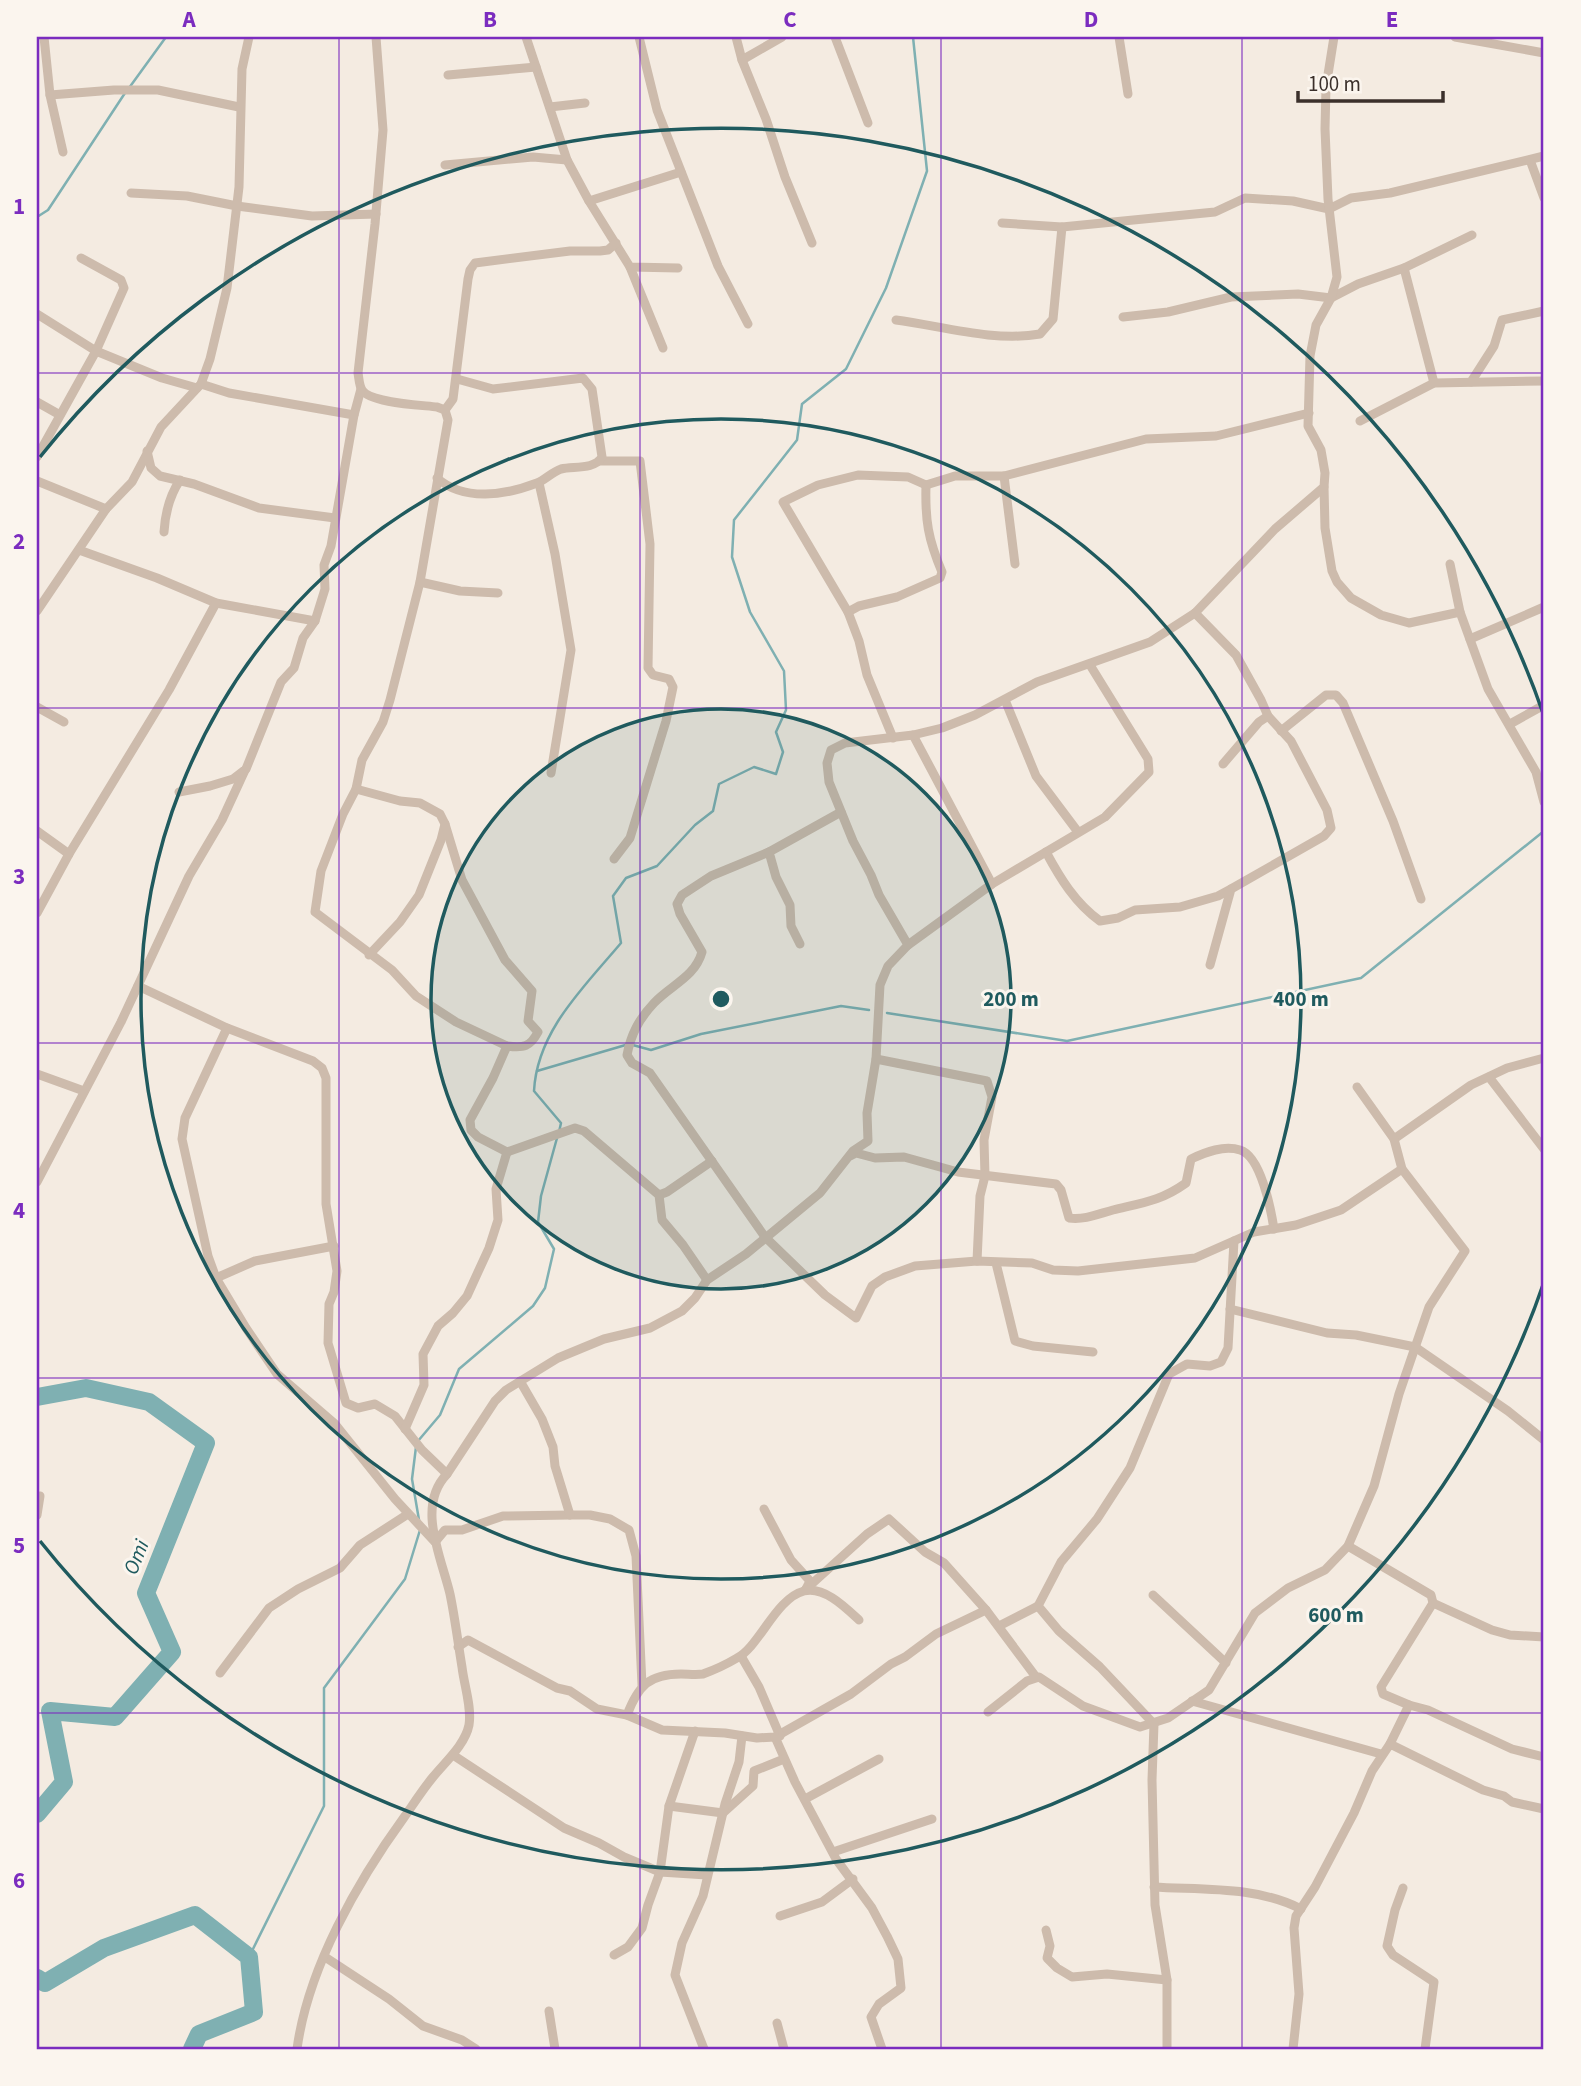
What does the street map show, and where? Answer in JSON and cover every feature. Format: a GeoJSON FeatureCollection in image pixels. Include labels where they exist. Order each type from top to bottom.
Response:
{"type":"FeatureCollection","features":[{"type":"Feature","properties":{"kind":"street"},"geometry":{"type":"LineString","coordinates":[[44,37],[50,95],[63,152]]}},
{"type":"Feature","properties":{"kind":"street"},"geometry":{"type":"LineString","coordinates":[[37,611],[106,509],[132,482],[161,427],[199,386],[210,359],[228,288],[239,187],[242,69],[249,37]]}},
{"type":"Feature","properties":{"kind":"street"},"geometry":{"type":"LineString","coordinates":[[37,1182],[138,986],[190,876],[222,820],[281,682],[294,668],[303,638],[315,621],[325,589],[324,565],[331,546],[361,389],[358,373],[383,130],[376,37]]}},
{"type":"Feature","properties":{"kind":"street"},"geometry":{"type":"LineString","coordinates":[[526,37],[567,160],[630,267],[663,348]]}},
{"type":"Feature","properties":{"kind":"street"},"geometry":{"type":"LineString","coordinates":[[639,37],[657,110],[718,266],[748,324]]}},
{"type":"Feature","properties":{"kind":"street"},"geometry":{"type":"LineString","coordinates":[[736,37],[785,177],[812,243]]}},
{"type":"Feature","properties":{"kind":"street"},"geometry":{"type":"LineString","coordinates":[[742,60],[782,37]]}},
{"type":"Feature","properties":{"kind":"street"},"geometry":{"type":"LineString","coordinates":[[835,37],[868,123]]}},
{"type":"Feature","properties":{"kind":"street"},"geometry":{"type":"LineString","coordinates":[[1119,37],[1128,94]]}},
{"type":"Feature","properties":{"kind":"street"},"geometry":{"type":"LineString","coordinates":[[1455,37],[1544,53]]}},
{"type":"Feature","properties":{"kind":"street"},"geometry":{"type":"LineString","coordinates":[[1336,38],[1326,87],[1325,129],[1329,209],[1337,277],[1331,299],[1317,325],[1310,356],[1308,426],[1321,450],[1325,473],[1325,528],[1332,571],[1337,582],[1351,598],[1381,615],[1409,623],[1460,612]]}},
{"type":"Feature","properties":{"kind":"street"},"geometry":{"type":"LineString","coordinates":[[448,75],[536,67]]}},
{"type":"Feature","properties":{"kind":"street"},"geometry":{"type":"LineString","coordinates":[[50,95],[158,90],[239,107]]}},
{"type":"Feature","properties":{"kind":"street"},"geometry":{"type":"LineString","coordinates":[[550,107],[585,103]]}},
{"type":"Feature","properties":{"kind":"street"},"geometry":{"type":"LineString","coordinates":[[1002,223],[1062,227],[1215,212],[1245,198],[1293,201],[1329,209],[1351,198],[1390,193],[1544,156]]}},
{"type":"Feature","properties":{"kind":"street"},"geometry":{"type":"LineString","coordinates":[[445,165],[533,158],[567,160]]}},
{"type":"Feature","properties":{"kind":"street"},"geometry":{"type":"LineString","coordinates":[[1530,160],[1544,198]]}},
{"type":"Feature","properties":{"kind":"street"},"geometry":{"type":"LineString","coordinates":[[589,201],[681,172]]}},
{"type":"Feature","properties":{"kind":"street"},"geometry":{"type":"LineString","coordinates":[[131,193],[187,196],[312,216],[376,214]]}},
{"type":"Feature","properties":{"kind":"street"},"geometry":{"type":"LineString","coordinates":[[895,320],[1021,337],[1040,334],[1053,319],[1062,227]]}},
{"type":"Feature","properties":{"kind":"street"},"geometry":{"type":"LineString","coordinates":[[1122,317],[1168,312],[1243,296],[1298,294],[1331,299],[1358,284],[1404,268],[1472,235]]}},
{"type":"Feature","properties":{"kind":"street"},"geometry":{"type":"LineString","coordinates":[[356,789],[400,801],[420,803],[440,814],[462,880],[505,960],[532,991],[528,1021],[538,1032],[532,1044],[523,1048],[507,1046],[456,1022],[416,996],[392,970],[315,912],[321,871],[343,814],[356,789],[362,760],[383,722],[420,582],[447,420],[445,410],[453,399],[468,279],[475,263],[570,251],[608,250],[616,243]]}},
{"type":"Feature","properties":{"kind":"street"},"geometry":{"type":"LineString","coordinates":[[37,457],[96,351],[124,288],[124,284],[81,258]]}},
{"type":"Feature","properties":{"kind":"street"},"geometry":{"type":"LineString","coordinates":[[630,267],[678,268]]}},
{"type":"Feature","properties":{"kind":"street"},"geometry":{"type":"LineString","coordinates":[[1404,268],[1434,383]]}},
{"type":"Feature","properties":{"kind":"street"},"geometry":{"type":"LineString","coordinates":[[1471,382],[1494,346],[1502,320],[1544,311]]}},
{"type":"Feature","properties":{"kind":"street"},"geometry":{"type":"LineString","coordinates":[[37,314],[96,351],[162,378],[354,415]]}},
{"type":"Feature","properties":{"kind":"street"},"geometry":{"type":"LineString","coordinates":[[457,379],[493,389],[583,378],[592,389],[601,457],[599,461]]}},
{"type":"Feature","properties":{"kind":"street"},"geometry":{"type":"LineString","coordinates":[[1360,421],[1434,383],[1544,381]]}},
{"type":"Feature","properties":{"kind":"street"},"geometry":{"type":"LineString","coordinates":[[361,389],[368,396],[445,410]]}},
{"type":"Feature","properties":{"kind":"street"},"geometry":{"type":"LineString","coordinates":[[37,402],[60,415]]}},
{"type":"Feature","properties":{"kind":"street"},"geometry":{"type":"LineString","coordinates":[[893,738],[867,675],[848,612],[783,502],[818,485],[858,475],[908,477],[926,485],[955,476],[1004,476],[1146,439],[1216,436],[1309,413]]}},
{"type":"Feature","properties":{"kind":"street"},"geometry":{"type":"LineString","coordinates":[[147,451],[151,468],[160,476],[180,480],[259,508],[335,518]]}},
{"type":"Feature","properties":{"kind":"street"},"geometry":{"type":"LineString","coordinates":[[437,478],[448,487],[494,495],[539,482],[558,470],[593,465],[599,461],[640,461],[650,544],[648,668],[653,675],[669,679],[673,687],[666,721],[630,838],[614,859]]}},
{"type":"Feature","properties":{"kind":"street"},"geometry":{"type":"LineString","coordinates":[[1004,476],[1015,564]]}},
{"type":"Feature","properties":{"kind":"street"},"geometry":{"type":"LineString","coordinates":[[164,533],[164,519],[173,490],[180,480]]}},
{"type":"Feature","properties":{"kind":"street"},"geometry":{"type":"LineString","coordinates":[[37,481],[106,509]]}},
{"type":"Feature","properties":{"kind":"street"},"geometry":{"type":"LineString","coordinates":[[539,482],[555,554],[571,650],[551,773]]}},
{"type":"Feature","properties":{"kind":"street"},"geometry":{"type":"LineString","coordinates":[[848,612],[859,606],[898,597],[940,578],[942,572],[932,548],[925,519],[926,485]]}},
{"type":"Feature","properties":{"kind":"street"},"geometry":{"type":"LineString","coordinates":[[908,945],[879,895],[829,782],[827,763],[831,750],[845,743],[913,735],[942,728],[975,715],[1037,682],[1150,642],[1195,613],[1275,528],[1324,487]]}},
{"type":"Feature","properties":{"kind":"street"},"geometry":{"type":"LineString","coordinates":[[79,550],[216,603],[315,621]]}},
{"type":"Feature","properties":{"kind":"street"},"geometry":{"type":"LineString","coordinates":[[1450,564],[1460,612],[1488,689],[1536,772],[1544,802]]}},
{"type":"Feature","properties":{"kind":"street"},"geometry":{"type":"LineString","coordinates":[[420,582],[460,591],[498,593]]}},
{"type":"Feature","properties":{"kind":"street"},"geometry":{"type":"LineString","coordinates":[[37,913],[69,854],[169,690],[216,603]]}},
{"type":"Feature","properties":{"kind":"street"},"geometry":{"type":"LineString","coordinates":[[1470,639],[1544,607]]}},
{"type":"Feature","properties":{"kind":"street"},"geometry":{"type":"LineString","coordinates":[[1046,852],[1072,896],[1087,912],[1100,920],[1118,918],[1135,910],[1180,907],[1218,896],[1324,836],[1331,828],[1327,810],[1315,783],[1291,741],[1268,716],[1236,655],[1195,613]]}},
{"type":"Feature","properties":{"kind":"street"},"geometry":{"type":"LineString","coordinates":[[297,2049],[300,2026],[313,1983],[342,1916],[378,1852],[433,1776],[453,1755],[469,1726],[450,1595],[435,1542],[432,1504],[438,1483],[447,1474],[495,1401],[520,1381],[558,1358],[604,1339],[650,1328],[682,1311],[701,1291],[707,1280],[746,1254],[820,1193],[848,1157],[868,1141],[867,1113],[876,1059],[880,985],[888,966],[908,945],[992,884],[1105,817],[1149,772],[1148,759],[1090,665]]}},
{"type":"Feature","properties":{"kind":"street"},"geometry":{"type":"LineString","coordinates":[[1281,731],[1326,695],[1336,695],[1343,703],[1393,821],[1421,899]]}},
{"type":"Feature","properties":{"kind":"street"},"geometry":{"type":"LineString","coordinates":[[1005,700],[1037,776],[1078,832]]}},
{"type":"Feature","properties":{"kind":"street"},"geometry":{"type":"LineString","coordinates":[[1510,724],[1544,705]]}},
{"type":"Feature","properties":{"kind":"street"},"geometry":{"type":"LineString","coordinates":[[37,707],[64,722]]}},
{"type":"Feature","properties":{"kind":"street"},"geometry":{"type":"LineString","coordinates":[[1223,764],[1259,722],[1268,716]]}},
{"type":"Feature","properties":{"kind":"street"},"geometry":{"type":"LineString","coordinates":[[913,735],[992,884]]}},
{"type":"Feature","properties":{"kind":"street"},"geometry":{"type":"LineString","coordinates":[[179,792],[233,779],[246,768]]}},
{"type":"Feature","properties":{"kind":"street"},"geometry":{"type":"LineString","coordinates":[[841,812],[769,852],[711,876],[682,895],[677,904],[702,952],[699,961],[692,972],[655,1002],[634,1028],[627,1055],[632,1063],[650,1073],[765,1237],[825,1295],[856,1318],[872,1286],[885,1277],[915,1266],[977,1261],[1032,1263],[1053,1270],[1078,1271],[1161,1264],[1195,1258],[1254,1232],[1296,1225],[1340,1210],[1402,1169]]}},
{"type":"Feature","properties":{"kind":"street"},"geometry":{"type":"LineString","coordinates":[[369,955],[400,922],[419,895],[441,840],[444,824]]}},
{"type":"Feature","properties":{"kind":"street"},"geometry":{"type":"LineString","coordinates":[[37,831],[69,854]]}},
{"type":"Feature","properties":{"kind":"street"},"geometry":{"type":"LineString","coordinates":[[769,852],[776,877],[790,905],[791,926],[800,944]]}},
{"type":"Feature","properties":{"kind":"street"},"geometry":{"type":"LineString","coordinates":[[1210,965],[1231,889]]}},
{"type":"Feature","properties":{"kind":"street"},"geometry":{"type":"LineString","coordinates":[[138,986],[228,1028],[313,1061],[322,1068],[328,1095],[324,1129],[326,1204],[337,1271],[329,1304],[328,1343],[346,1403],[358,1408],[375,1404],[395,1416],[422,1450],[447,1474]]}},
{"type":"Feature","properties":{"kind":"street"},"geometry":{"type":"LineString","coordinates":[[228,1028],[185,1118],[182,1139],[208,1256],[216,1278],[277,1374],[335,1424],[408,1514],[435,1542]]}},
{"type":"Feature","properties":{"kind":"street"},"geometry":{"type":"LineString","coordinates":[[507,1046],[470,1119],[471,1130],[478,1138],[507,1152],[575,1128],[584,1131],[659,1195],[662,1220],[707,1280]]}},
{"type":"Feature","properties":{"kind":"street"},"geometry":{"type":"LineString","coordinates":[[1394,1139],[1471,1085],[1507,1068],[1544,1058]]}},
{"type":"Feature","properties":{"kind":"street"},"geometry":{"type":"LineString","coordinates":[[876,1059],[987,1081],[992,1097],[984,1140],[985,1176],[980,1196],[977,1261]]}},
{"type":"Feature","properties":{"kind":"street"},"geometry":{"type":"LineString","coordinates":[[37,1074],[84,1091]]}},
{"type":"Feature","properties":{"kind":"street"},"geometry":{"type":"LineString","coordinates":[[1489,1077],[1544,1149]]}},
{"type":"Feature","properties":{"kind":"street"},"geometry":{"type":"LineString","coordinates":[[988,1712],[1036,1677],[1044,1678],[1063,1693],[1105,1716],[1140,1727],[1154,1724],[1209,1690],[1255,1613],[1288,1588],[1325,1570],[1348,1546],[1374,1486],[1399,1394],[1429,1307],[1465,1251],[1402,1169],[1394,1139],[1357,1087]]}},
{"type":"Feature","properties":{"kind":"street"},"geometry":{"type":"LineString","coordinates":[[848,1157],[856,1153],[875,1158],[904,1157],[958,1172],[1056,1184],[1069,1218],[1082,1220],[1113,1210],[1148,1204],[1175,1191],[1186,1182],[1191,1158],[1217,1149],[1240,1149],[1256,1166],[1271,1208],[1274,1229]]}},
{"type":"Feature","properties":{"kind":"street"},"geometry":{"type":"LineString","coordinates":[[405,1429],[424,1385],[423,1354],[438,1326],[467,1296],[489,1248],[498,1220],[496,1189],[507,1152]]}},
{"type":"Feature","properties":{"kind":"street"},"geometry":{"type":"LineString","coordinates":[[659,1195],[712,1161]]}},
{"type":"Feature","properties":{"kind":"street"},"geometry":{"type":"LineString","coordinates":[[999,1626],[1038,1606],[1061,1562],[1097,1519],[1130,1468],[1170,1374],[1187,1364],[1210,1366],[1221,1362],[1228,1348],[1234,1241]]}},
{"type":"Feature","properties":{"kind":"street"},"geometry":{"type":"LineString","coordinates":[[216,1278],[255,1261],[334,1246]]}},
{"type":"Feature","properties":{"kind":"street"},"geometry":{"type":"LineString","coordinates":[[996,1263],[1015,1341],[1033,1346],[1093,1352]]}},
{"type":"Feature","properties":{"kind":"street"},"geometry":{"type":"LineString","coordinates":[[1230,1309],[1327,1333],[1356,1335],[1415,1347],[1508,1411],[1544,1440]]}},
{"type":"Feature","properties":{"kind":"street"},"geometry":{"type":"LineString","coordinates":[[520,1381],[542,1419],[554,1447],[555,1466],[570,1515]]}},
{"type":"Feature","properties":{"kind":"street"},"geometry":{"type":"LineString","coordinates":[[37,1515],[40,1496]]}},
{"type":"Feature","properties":{"kind":"street"},"geometry":{"type":"LineString","coordinates":[[764,1509],[791,1560],[810,1581],[805,1590]]}},
{"type":"Feature","properties":{"kind":"street"},"geometry":{"type":"LineString","coordinates":[[220,1673],[269,1608],[298,1589],[340,1568],[360,1545],[408,1514]]}},
{"type":"Feature","properties":{"kind":"street"},"geometry":{"type":"LineString","coordinates":[[435,1542],[445,1530],[462,1530],[503,1516],[590,1515],[610,1519],[629,1530],[633,1538],[642,1685]]}},
{"type":"Feature","properties":{"kind":"street"},"geometry":{"type":"LineString","coordinates":[[627,1715],[634,1695],[642,1685],[672,1674],[701,1674],[741,1657],[766,1627],[769,1618],[805,1590],[867,1534],[889,1519],[925,1552],[944,1563],[999,1626],[1036,1677]]}},
{"type":"Feature","properties":{"kind":"street"},"geometry":{"type":"LineString","coordinates":[[1348,1546],[1431,1595],[1433,1603],[1381,1687],[1383,1694],[1428,1710],[1512,1749],[1544,1757]]}},
{"type":"Feature","properties":{"kind":"street"},"geometry":{"type":"LineString","coordinates":[[805,1590],[816,1591],[839,1601],[859,1620]]}},
{"type":"Feature","properties":{"kind":"street"},"geometry":{"type":"LineString","coordinates":[[1153,1595],[1226,1663]]}},
{"type":"Feature","properties":{"kind":"street"},"geometry":{"type":"LineString","coordinates":[[1433,1603],[1510,1635],[1544,1637]]}},
{"type":"Feature","properties":{"kind":"street"},"geometry":{"type":"LineString","coordinates":[[1038,1606],[1059,1630],[1101,1667],[1154,1724],[1154,1887],[1160,1947],[1167,1980],[1167,2049]]}},
{"type":"Feature","properties":{"kind":"street"},"geometry":{"type":"LineString","coordinates":[[458,1647],[468,1640],[557,1688],[570,1691],[597,1709],[627,1715],[662,1730],[778,1737],[851,1694],[936,1634],[986,1610]]}},
{"type":"Feature","properties":{"kind":"street"},"geometry":{"type":"LineString","coordinates":[[741,1657],[759,1687],[784,1759],[833,1852],[853,1879],[898,1959],[901,1988],[879,2004],[871,2017],[882,2049]]}},
{"type":"Feature","properties":{"kind":"street"},"geometry":{"type":"LineString","coordinates":[[1192,1702],[1381,1754]]}},
{"type":"Feature","properties":{"kind":"street"},"geometry":{"type":"LineString","coordinates":[[1293,2049],[1299,1994],[1294,1928],[1296,1916],[1315,1887],[1381,1754],[1390,1744],[1409,1705]]}},
{"type":"Feature","properties":{"kind":"street"},"geometry":{"type":"LineString","coordinates":[[614,1955],[628,1947],[642,1928],[660,1872],[669,1806],[695,1731]]}},
{"type":"Feature","properties":{"kind":"street"},"geometry":{"type":"LineString","coordinates":[[704,2049],[675,1975],[682,1943],[703,1896],[723,1813],[739,1762],[742,1736]]}},
{"type":"Feature","properties":{"kind":"street"},"geometry":{"type":"LineString","coordinates":[[1390,1744],[1483,1790],[1504,1796],[1512,1802],[1544,1810]]}},
{"type":"Feature","properties":{"kind":"street"},"geometry":{"type":"LineString","coordinates":[[453,1755],[564,1828],[660,1872],[707,1875]]}},
{"type":"Feature","properties":{"kind":"street"},"geometry":{"type":"LineString","coordinates":[[669,1806],[723,1813],[754,1786],[754,1771],[784,1759]]}},
{"type":"Feature","properties":{"kind":"street"},"geometry":{"type":"LineString","coordinates":[[805,1799],[879,1759]]}},
{"type":"Feature","properties":{"kind":"street"},"geometry":{"type":"LineString","coordinates":[[833,1852],[932,1819]]}},
{"type":"Feature","properties":{"kind":"street"},"geometry":{"type":"LineString","coordinates":[[780,1916],[822,1902],[853,1879]]}},
{"type":"Feature","properties":{"kind":"street"},"geometry":{"type":"LineString","coordinates":[[1154,1887],[1276,1897],[1301,1909]]}},
{"type":"Feature","properties":{"kind":"street"},"geometry":{"type":"LineString","coordinates":[[1403,1888],[1387,1946],[1393,1955],[1434,1982],[1425,2049]]}},
{"type":"Feature","properties":{"kind":"street"},"geometry":{"type":"LineString","coordinates":[[1046,1930],[1050,1946],[1047,1958],[1072,1977],[1107,1974],[1167,1980]]}},
{"type":"Feature","properties":{"kind":"street"},"geometry":{"type":"LineString","coordinates":[[325,1957],[389,1999],[423,2026],[462,2040],[476,2049]]}},
{"type":"Feature","properties":{"kind":"street"},"geometry":{"type":"LineString","coordinates":[[549,2011],[555,2049]]}},
{"type":"Feature","properties":{"kind":"street"},"geometry":{"type":"LineString","coordinates":[[777,2023],[784,2049]]}},
{"type":"Feature","properties":{"kind":"waterway"},"geometry":{"type":"LineString","coordinates":[[129,88],[166,37]]}},
{"type":"Feature","properties":{"kind":"waterway"},"geometry":{"type":"LineString","coordinates":[[559,1132],[561,1123],[534,1091],[537,1069],[553,1029],[578,993],[621,943],[613,896],[626,878],[657,866],[695,825],[713,811],[719,784],[754,767],[776,774],[783,752],[776,732],[786,710],[784,671],[750,612],[732,557],[734,520],[797,440],[802,404],[846,369],[886,288],[927,171],[913,37]]}},
{"type":"Feature","properties":{"kind":"waterway"},"geometry":{"type":"LineString","coordinates":[[37,217],[48,210],[125,93]]}},
{"type":"Feature","properties":{"kind":"waterway"},"geometry":{"type":"LineString","coordinates":[[887,1013],[1067,1041],[1361,978],[1544,831]]}},
{"type":"Feature","properties":{"kind":"waterway"},"geometry":{"type":"LineString","coordinates":[[537,1071],[629,1044],[651,1050],[701,1034],[841,1006],[869,1010]]}},
{"type":"Feature","properties":{"kind":"waterway"},"geometry":{"type":"LineString","coordinates":[[418,1441],[440,1415],[459,1369],[533,1306],[545,1288],[554,1249],[538,1222],[541,1196],[557,1138]]}},
{"type":"Feature","properties":{"kind":"waterway","name":"Omi"},"geometry":{"type":"LineString","coordinates":[[37,1397],[86,1388],[149,1402],[206,1443],[146,1593],[172,1652],[115,1717],[50,1711],[64,1782],[37,1814]]}},
{"type":"Feature","properties":{"kind":"waterway"},"geometry":{"type":"LineString","coordinates":[[416,1447],[412,1479],[419,1520]]}},
{"type":"Feature","properties":{"kind":"waterway"},"geometry":{"type":"LineString","coordinates":[[249,1957],[324,1806],[324,1688],[405,1579],[420,1530]]}},
{"type":"Feature","properties":{"kind":"waterway","name":"Omi"},"geometry":{"type":"LineString","coordinates":[[37,1978],[45,1983],[104,1948],[195,1915],[249,1957],[254,2012],[199,2034],[192,2049]]}}]}
